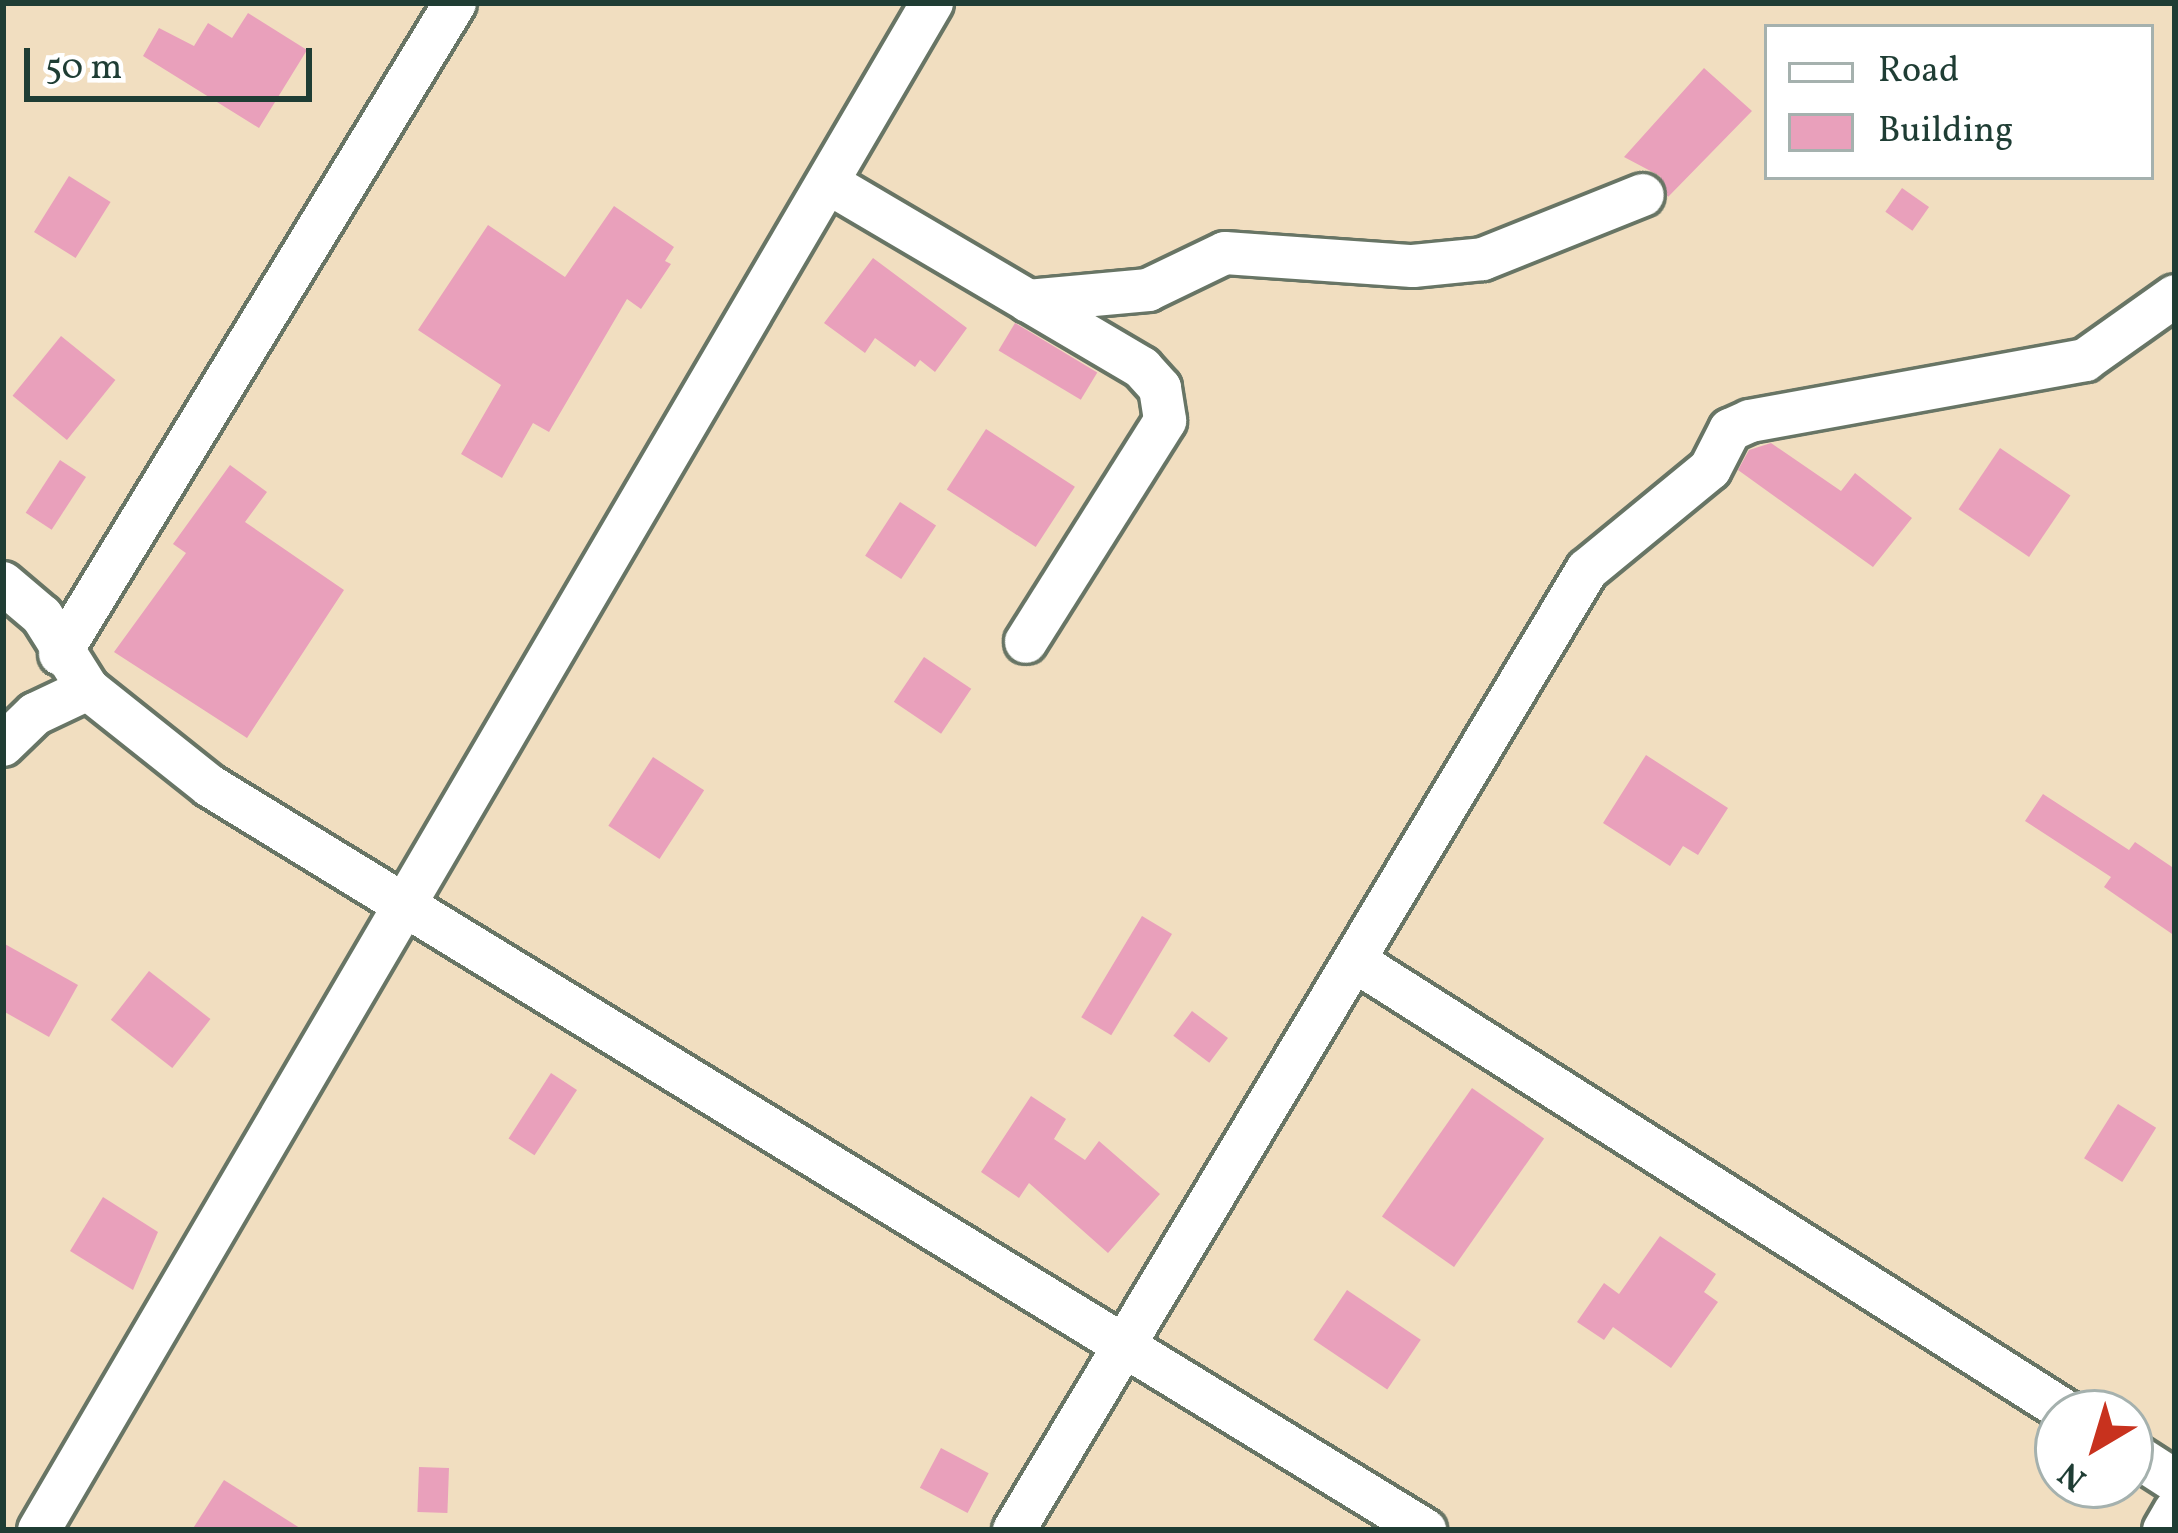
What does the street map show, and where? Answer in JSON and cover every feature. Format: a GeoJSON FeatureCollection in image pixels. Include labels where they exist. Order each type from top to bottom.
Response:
{"type":"FeatureCollection","features":[{"type":"Feature","properties":{"kind":"street"},"geometry":{"type":"LineString","coordinates":[[60,653],[455,3]]}},
{"type":"Feature","properties":{"kind":"street"},"geometry":{"type":"LineString","coordinates":[[39,1530],[154,1345],[402,906],[830,184],[932,3]]}},
{"type":"Feature","properties":{"kind":"street"},"geometry":{"type":"LineString","coordinates":[[830,184],[1142,368],[1160,388],[1165,422],[1026,642]]}},
{"type":"Feature","properties":{"kind":"street"},"geometry":{"type":"LineString","coordinates":[[1028,302],[1148,290],[1225,253],[1413,266],[1483,259],[1643,195]]}},
{"type":"Feature","properties":{"kind":"street"},"geometry":{"type":"LineString","coordinates":[[1015,1530],[1587,570],[1710,469],[1730,430],[2085,360],[2175,296]]}},
{"type":"Feature","properties":{"kind":"street"},"geometry":{"type":"LineString","coordinates":[[3,583],[42,616],[60,653],[88,689],[210,786],[1425,1530]]}},
{"type":"Feature","properties":{"kind":"street"},"geometry":{"type":"LineString","coordinates":[[3,745],[35,714],[88,689]]}},
{"type":"Feature","properties":{"kind":"street"},"geometry":{"type":"LineString","coordinates":[[1354,962],[2034,1392]]}},
{"type":"Feature","properties":{"kind":"street"},"geometry":{"type":"LineString","coordinates":[[2164,1530],[2175,1511]]}},
{"type":"Feature","properties":{"kind":"building"},"geometry":{"type":"Polygon","coordinates":[[[248,13],[307,50],[259,128],[143,56],[159,28],[194,46],[208,23],[232,38],[248,13]]]}},
{"type":"Feature","properties":{"kind":"building"},"geometry":{"type":"Polygon","coordinates":[[[1704,68],[1752,111],[1668,197],[1660,176],[1624,157],[1704,68]]]}},
{"type":"Feature","properties":{"kind":"building"},"geometry":{"type":"Polygon","coordinates":[[[69,176],[111,202],[76,258],[34,232],[69,176]]]}},
{"type":"Feature","properties":{"kind":"building"},"geometry":{"type":"Polygon","coordinates":[[[1902,188],[1929,207],[1912,231],[1885,212],[1902,188]]]}},
{"type":"Feature","properties":{"kind":"building"},"geometry":{"type":"Polygon","coordinates":[[[614,206],[674,247],[665,261],[671,264],[641,309],[627,299],[549,432],[533,423],[502,478],[461,454],[501,385],[418,330],[488,225],[565,277],[614,206]]]}},
{"type":"Feature","properties":{"kind":"building"},"geometry":{"type":"Polygon","coordinates":[[[873,258],[967,328],[935,372],[920,360],[915,367],[875,338],[865,353],[824,323],[873,258]]]}},
{"type":"Feature","properties":{"kind":"building"},"geometry":{"type":"Polygon","coordinates":[[[1015,323],[1097,372],[1081,400],[999,350],[1015,323]]]}},
{"type":"Feature","properties":{"kind":"building"},"geometry":{"type":"Polygon","coordinates":[[[61,336],[115,380],[67,440],[13,396],[61,336]]]}},
{"type":"Feature","properties":{"kind":"building"},"geometry":{"type":"Polygon","coordinates":[[[986,429],[1075,487],[1036,547],[947,489],[986,429]]]}},
{"type":"Feature","properties":{"kind":"building"},"geometry":{"type":"Polygon","coordinates":[[[1771,443],[1841,491],[1855,473],[1912,518],[1873,567],[1738,470],[1749,450],[1771,443]]]}},
{"type":"Feature","properties":{"kind":"building"},"geometry":{"type":"Polygon","coordinates":[[[2000,448],[2070,496],[2029,557],[1959,509],[2000,448]]]}},
{"type":"Feature","properties":{"kind":"building"},"geometry":{"type":"Polygon","coordinates":[[[60,460],[86,477],[52,530],[26,513],[60,460]]]}},
{"type":"Feature","properties":{"kind":"building"},"geometry":{"type":"Polygon","coordinates":[[[230,465],[267,492],[245,522],[344,590],[247,738],[114,652],[186,553],[173,544],[230,465]]]}},
{"type":"Feature","properties":{"kind":"building"},"geometry":{"type":"Polygon","coordinates":[[[900,502],[936,525],[901,579],[865,556],[900,502]]]}},
{"type":"Feature","properties":{"kind":"building"},"geometry":{"type":"Polygon","coordinates":[[[924,657],[971,689],[941,734],[894,702],[924,657]]]}},
{"type":"Feature","properties":{"kind":"building"},"geometry":{"type":"Polygon","coordinates":[[[1646,755],[1728,808],[1698,855],[1683,846],[1670,866],[1603,823],[1646,755]]]}},
{"type":"Feature","properties":{"kind":"building"},"geometry":{"type":"Polygon","coordinates":[[[653,757],[704,790],[659,859],[608,826],[653,757]]]}},
{"type":"Feature","properties":{"kind":"building"},"geometry":{"type":"Polygon","coordinates":[[[2043,794],[2129,850],[2135,842],[2175,869],[2175,936],[2104,887],[2111,877],[2025,821],[2043,794]]]}},
{"type":"Feature","properties":{"kind":"building"},"geometry":{"type":"Polygon","coordinates":[[[1142,916],[1172,934],[1111,1035],[1081,1017],[1142,916]]]}},
{"type":"Feature","properties":{"kind":"building"},"geometry":{"type":"Polygon","coordinates":[[[3,943],[78,985],[49,1037],[3,1011],[3,943]]]}},
{"type":"Feature","properties":{"kind":"building"},"geometry":{"type":"Polygon","coordinates":[[[149,971],[210,1019],[172,1068],[111,1020],[149,971]]]}},
{"type":"Feature","properties":{"kind":"building"},"geometry":{"type":"Polygon","coordinates":[[[1192,1011],[1228,1038],[1209,1063],[1173,1036],[1192,1011]]]}},
{"type":"Feature","properties":{"kind":"building"},"geometry":{"type":"Polygon","coordinates":[[[551,1073],[577,1090],[535,1155],[509,1138],[551,1073]]]}},
{"type":"Feature","properties":{"kind":"building"},"geometry":{"type":"Polygon","coordinates":[[[1472,1088],[1544,1138],[1454,1267],[1382,1217],[1472,1088]]]}},
{"type":"Feature","properties":{"kind":"building"},"geometry":{"type":"Polygon","coordinates":[[[1031,1096],[1066,1119],[1054,1139],[1085,1160],[1099,1141],[1160,1194],[1108,1253],[1029,1183],[1019,1198],[981,1172],[1031,1096]]]}},
{"type":"Feature","properties":{"kind":"building"},"geometry":{"type":"Polygon","coordinates":[[[2118,1104],[2156,1128],[2122,1182],[2084,1158],[2118,1104]]]}},
{"type":"Feature","properties":{"kind":"building"},"geometry":{"type":"Polygon","coordinates":[[[103,1197],[158,1232],[133,1290],[70,1251],[103,1197]]]}},
{"type":"Feature","properties":{"kind":"building"},"geometry":{"type":"Polygon","coordinates":[[[1660,1236],[1716,1274],[1704,1292],[1718,1302],[1671,1368],[1613,1327],[1604,1340],[1577,1322],[1604,1283],[1619,1294],[1660,1236]]]}},
{"type":"Feature","properties":{"kind":"building"},"geometry":{"type":"Polygon","coordinates":[[[1347,1290],[1421,1340],[1387,1390],[1313,1340],[1347,1290]]]}},
{"type":"Feature","properties":{"kind":"building"},"geometry":{"type":"Polygon","coordinates":[[[941,1448],[989,1473],[968,1513],[920,1488],[941,1448]]]}},
{"type":"Feature","properties":{"kind":"building"},"geometry":{"type":"Polygon","coordinates":[[[419,1467],[449,1468],[447,1513],[417,1512],[419,1467]]]}},
{"type":"Feature","properties":{"kind":"building"},"geometry":{"type":"Polygon","coordinates":[[[224,1480],[303,1530],[192,1530],[224,1480]]]}}]}
